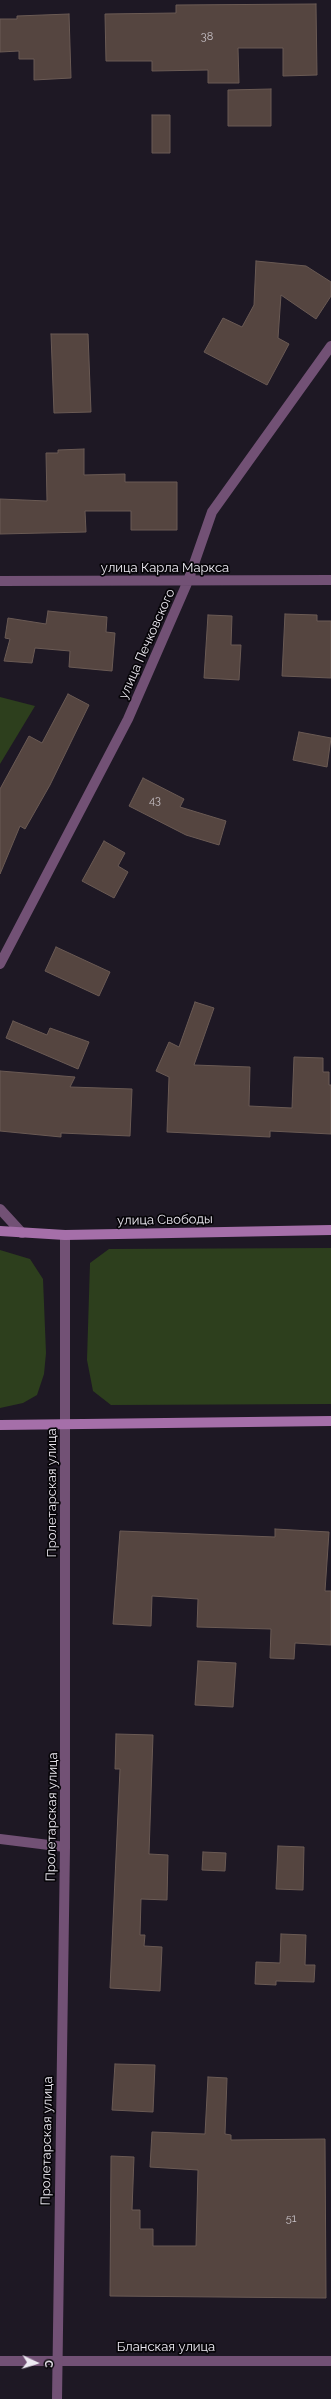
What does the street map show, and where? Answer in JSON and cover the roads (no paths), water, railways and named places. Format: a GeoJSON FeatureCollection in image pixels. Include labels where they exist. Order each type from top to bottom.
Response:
{"type":"FeatureCollection","features":[{"type":"Feature","properties":{"kind":"main road","name":"улица Свободы"},"geometry":{"type":"LineString","coordinates":[[0,1231],[65,1235],[331,1230]]}},
{"type":"Feature","properties":{"kind":"main road"},"geometry":{"type":"LineString","coordinates":[[0,1425],[331,1421]]}},
{"type":"Feature","properties":{"kind":"street","name":"улица Печковского"},"geometry":{"type":"LineString","coordinates":[[0,964],[128,719],[188,581],[212,512],[331,346]]}},
{"type":"Feature","properties":{"kind":"street","name":"улица Карла Маркса"},"geometry":{"type":"LineString","coordinates":[[0,581],[331,580]]}},
{"type":"Feature","properties":{"kind":"street"},"geometry":{"type":"LineString","coordinates":[[0,1209],[22,1233]]}},
{"type":"Feature","properties":{"kind":"street","name":"Пролетарская улица"},"geometry":{"type":"LineString","coordinates":[[57,2399],[65,1847],[65,1235]]}},
{"type":"Feature","properties":{"kind":"street"},"geometry":{"type":"LineString","coordinates":[[0,1839],[65,1847]]}},
{"type":"Feature","properties":{"kind":"street","name":"Бланская улица"},"geometry":{"type":"LineString","coordinates":[[0,2361],[331,2361]]}}]}
